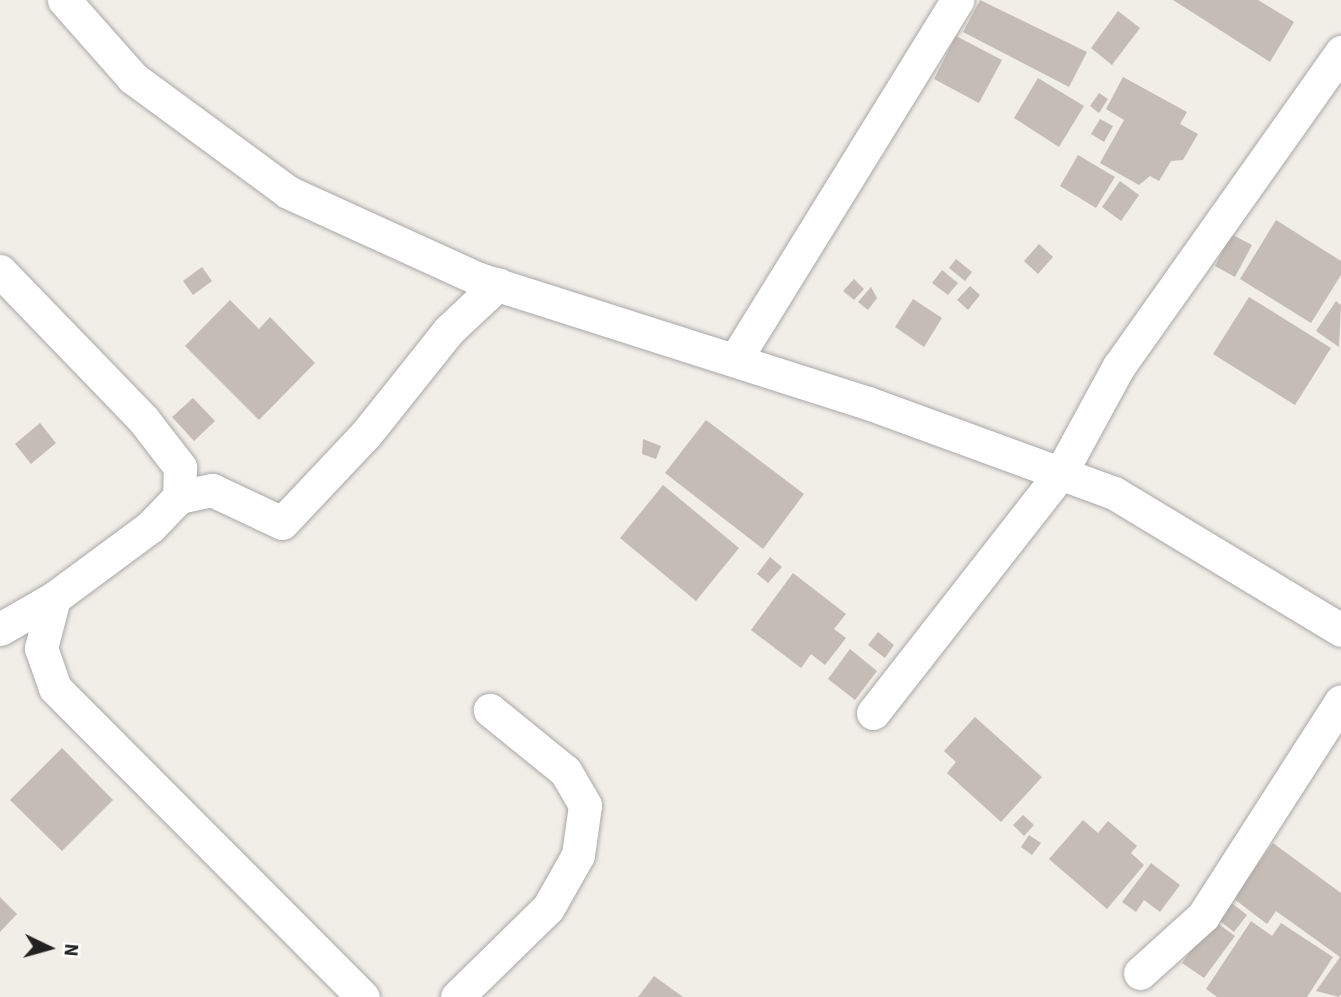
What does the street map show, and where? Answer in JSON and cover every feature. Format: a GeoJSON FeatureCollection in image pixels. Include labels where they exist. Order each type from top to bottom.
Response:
{"type":"FeatureCollection","features":[{"type":"Feature","properties":{"kind":"street"},"geometry":{"type":"LineString","coordinates":[[64,0],[133,78],[288,192],[498,284],[735,360],[1114,493],[1341,630]]}},
{"type":"Feature","properties":{"kind":"street"},"geometry":{"type":"LineString","coordinates":[[735,360],[957,0]]}},
{"type":"Feature","properties":{"kind":"street"},"geometry":{"type":"LineString","coordinates":[[873,713],[1060,474],[1119,366],[1341,52]]}},
{"type":"Feature","properties":{"kind":"street"},"geometry":{"type":"LineString","coordinates":[[0,271],[143,419],[180,467],[179,497]]}},
{"type":"Feature","properties":{"kind":"street"},"geometry":{"type":"LineString","coordinates":[[0,629],[54,598],[150,527],[179,497],[212,491],[282,523],[366,434],[449,330],[498,284]]}},
{"type":"Feature","properties":{"kind":"street"},"geometry":{"type":"LineString","coordinates":[[54,598],[41,648],[55,688],[363,997]]}},
{"type":"Feature","properties":{"kind":"street"},"geometry":{"type":"LineString","coordinates":[[1140,973],[1203,916],[1341,701]]}},
{"type":"Feature","properties":{"kind":"street"},"geometry":{"type":"LineString","coordinates":[[457,997],[548,908],[579,855],[584,806],[565,771],[490,710]]}},
{"type":"Feature","properties":{"kind":"building"},"geometry":{"type":"Polygon","coordinates":[[[980,0],[1087,52],[1069,87],[963,32],[980,0]]]}},
{"type":"Feature","properties":{"kind":"building"},"geometry":{"type":"Polygon","coordinates":[[[1173,0],[1258,0],[1294,22],[1270,62],[1173,0]]]}},
{"type":"Feature","properties":{"kind":"building"},"geometry":{"type":"Polygon","coordinates":[[[1118,11],[1140,28],[1112,65],[1091,48],[1118,11]]]}},
{"type":"Feature","properties":{"kind":"building"},"geometry":{"type":"Polygon","coordinates":[[[956,36],[1002,60],[979,103],[934,79],[956,36]]]}},
{"type":"Feature","properties":{"kind":"building"},"geometry":{"type":"Polygon","coordinates":[[[1123,77],[1187,112],[1180,124],[1198,134],[1183,160],[1171,161],[1159,181],[1150,176],[1139,185],[1100,163],[1124,120],[1106,109],[1123,77]]]}},
{"type":"Feature","properties":{"kind":"building"},"geometry":{"type":"Polygon","coordinates":[[[1038,78],[1084,106],[1059,147],[1014,118],[1038,78]]]}},
{"type":"Feature","properties":{"kind":"building"},"geometry":{"type":"Polygon","coordinates":[[[1099,93],[1108,99],[1099,113],[1090,106],[1099,93]]]}},
{"type":"Feature","properties":{"kind":"building"},"geometry":{"type":"Polygon","coordinates":[[[1100,119],[1113,126],[1104,142],[1091,134],[1100,119]]]}},
{"type":"Feature","properties":{"kind":"building"},"geometry":{"type":"Polygon","coordinates":[[[1078,155],[1115,177],[1096,208],[1060,186],[1078,155]]]}},
{"type":"Feature","properties":{"kind":"building"},"geometry":{"type":"Polygon","coordinates":[[[1120,181],[1139,195],[1121,221],[1102,207],[1120,181]]]}},
{"type":"Feature","properties":{"kind":"building"},"geometry":{"type":"Polygon","coordinates":[[[1276,220],[1341,261],[1341,275],[1311,323],[1240,279],[1276,220]]]}},
{"type":"Feature","properties":{"kind":"building"},"geometry":{"type":"Polygon","coordinates":[[[1231,234],[1252,245],[1235,277],[1215,266],[1231,234]]]}},
{"type":"Feature","properties":{"kind":"building"},"geometry":{"type":"Polygon","coordinates":[[[1039,244],[1053,257],[1038,274],[1024,261],[1039,244]]]}},
{"type":"Feature","properties":{"kind":"building"},"geometry":{"type":"Polygon","coordinates":[[[956,259],[972,272],[965,281],[949,268],[956,259]]]}},
{"type":"Feature","properties":{"kind":"building"},"geometry":{"type":"Polygon","coordinates":[[[202,267],[212,281],[193,295],[183,281],[202,267]]]}},
{"type":"Feature","properties":{"kind":"building"},"geometry":{"type":"Polygon","coordinates":[[[942,270],[958,283],[948,295],[932,283],[942,270]]]}},
{"type":"Feature","properties":{"kind":"building"},"geometry":{"type":"Polygon","coordinates":[[[854,279],[864,289],[854,300],[843,291],[854,279]]]}},
{"type":"Feature","properties":{"kind":"building"},"geometry":{"type":"Polygon","coordinates":[[[970,286],[980,295],[968,310],[957,300],[970,286]]]}},
{"type":"Feature","properties":{"kind":"building"},"geometry":{"type":"Polygon","coordinates":[[[871,287],[877,298],[868,310],[858,302],[871,287]]]}},
{"type":"Feature","properties":{"kind":"building"},"geometry":{"type":"Polygon","coordinates":[[[1249,297],[1331,348],[1295,405],[1213,354],[1249,297]]]}},
{"type":"Feature","properties":{"kind":"building"},"geometry":{"type":"Polygon","coordinates":[[[913,299],[942,318],[924,347],[895,327],[913,299]]]}},
{"type":"Feature","properties":{"kind":"building"},"geometry":{"type":"Polygon","coordinates":[[[230,300],[259,329],[270,317],[315,363],[259,420],[185,346],[230,300]]]}},
{"type":"Feature","properties":{"kind":"building"},"geometry":{"type":"Polygon","coordinates":[[[1336,301],[1341,305],[1339,347],[1316,331],[1336,301]]]}},
{"type":"Feature","properties":{"kind":"building"},"geometry":{"type":"Polygon","coordinates":[[[193,398],[215,421],[194,441],[172,417],[193,398]]]}},
{"type":"Feature","properties":{"kind":"building"},"geometry":{"type":"Polygon","coordinates":[[[706,420],[804,494],[763,549],[665,473],[706,420]]]}},
{"type":"Feature","properties":{"kind":"building"},"geometry":{"type":"Polygon","coordinates":[[[40,423],[56,443],[31,464],[15,444],[40,423]]]}},
{"type":"Feature","properties":{"kind":"building"},"geometry":{"type":"Polygon","coordinates":[[[643,439],[661,446],[656,459],[642,454],[643,439]]]}},
{"type":"Feature","properties":{"kind":"building"},"geometry":{"type":"Polygon","coordinates":[[[663,485],[739,548],[696,601],[620,538],[663,485]]]}},
{"type":"Feature","properties":{"kind":"building"},"geometry":{"type":"Polygon","coordinates":[[[770,557],[782,567],[768,583],[757,574],[770,557]]]}},
{"type":"Feature","properties":{"kind":"building"},"geometry":{"type":"Polygon","coordinates":[[[793,573],[846,614],[834,629],[846,638],[825,665],[811,654],[801,668],[751,630],[793,573]]]}},
{"type":"Feature","properties":{"kind":"building"},"geometry":{"type":"Polygon","coordinates":[[[878,632],[894,645],[885,658],[868,645],[878,632]]]}},
{"type":"Feature","properties":{"kind":"building"},"geometry":{"type":"Polygon","coordinates":[[[850,649],[877,671],[855,700],[828,679],[850,649]]]}},
{"type":"Feature","properties":{"kind":"building"},"geometry":{"type":"Polygon","coordinates":[[[975,717],[1042,777],[1001,822],[947,773],[956,762],[944,751],[975,717]]]}},
{"type":"Feature","properties":{"kind":"building"},"geometry":{"type":"Polygon","coordinates":[[[62,748],[113,800],[62,851],[10,800],[62,748]]]}},
{"type":"Feature","properties":{"kind":"building"},"geometry":{"type":"Polygon","coordinates":[[[1023,815],[1034,825],[1024,836],[1013,825],[1023,815]]]}},
{"type":"Feature","properties":{"kind":"building"},"geometry":{"type":"Polygon","coordinates":[[[1083,820],[1098,833],[1108,821],[1137,846],[1131,853],[1144,865],[1107,909],[1049,859],[1083,820]]]}},
{"type":"Feature","properties":{"kind":"building"},"geometry":{"type":"Polygon","coordinates":[[[1029,835],[1041,843],[1032,855],[1021,847],[1029,835]]]}},
{"type":"Feature","properties":{"kind":"building"},"geometry":{"type":"Polygon","coordinates":[[[1273,843],[1341,893],[1341,994],[1339,997],[1316,991],[1340,957],[1276,911],[1267,924],[1233,898],[1273,843]]]}},
{"type":"Feature","properties":{"kind":"building"},"geometry":{"type":"Polygon","coordinates":[[[1151,863],[1180,885],[1160,912],[1144,900],[1136,912],[1122,902],[1151,863]]]}},
{"type":"Feature","properties":{"kind":"building"},"geometry":{"type":"Polygon","coordinates":[[[0,897],[17,914],[0,932],[0,897]]]}},
{"type":"Feature","properties":{"kind":"building"},"geometry":{"type":"Polygon","coordinates":[[[1229,901],[1247,915],[1234,932],[1216,918],[1229,901]]]}},
{"type":"Feature","properties":{"kind":"building"},"geometry":{"type":"Polygon","coordinates":[[[1213,920],[1235,936],[1204,978],[1182,963],[1213,920]]]}},
{"type":"Feature","properties":{"kind":"building"},"geometry":{"type":"Polygon","coordinates":[[[1251,921],[1272,936],[1281,923],[1333,957],[1307,997],[1217,997],[1206,989],[1251,921]]]}},
{"type":"Feature","properties":{"kind":"building"},"geometry":{"type":"Polygon","coordinates":[[[654,976],[683,997],[638,997],[654,976]]]}}]}
